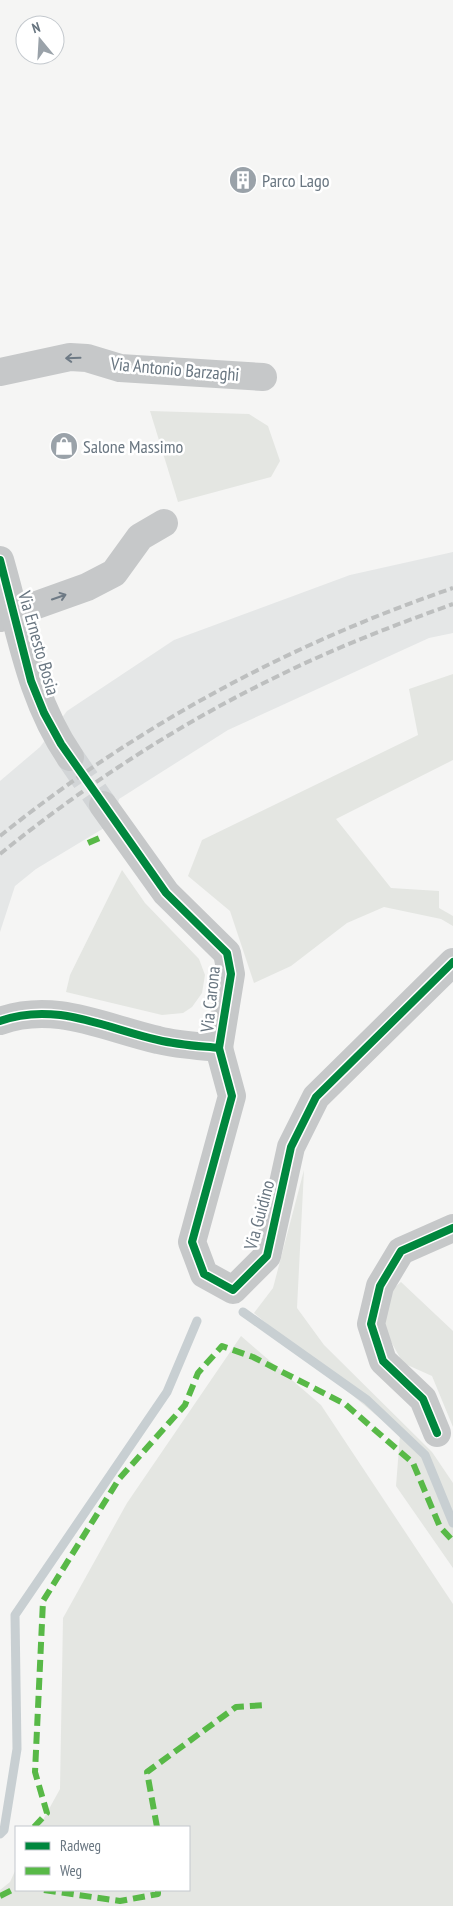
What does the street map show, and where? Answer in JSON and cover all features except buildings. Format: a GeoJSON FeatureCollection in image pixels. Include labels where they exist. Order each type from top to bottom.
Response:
{"type":"FeatureCollection","features":[{"type":"Feature","properties":{"kind":"street","name":"Via Antonio Barzaghi"},"geometry":{"type":"LineString","coordinates":[[0,372],[70,357],[87,358],[120,368],[263,377]]}},
{"type":"Feature","properties":{"kind":"street"},"geometry":{"type":"LineString","coordinates":[[7,615],[87,588],[114,573],[140,537],[164,523]]}},
{"type":"Feature","properties":{"kind":"street","name":"Via Ernesto Bosia"},"geometry":{"type":"LineString","coordinates":[[0,560],[7,615],[44,714],[70,757]]}},
{"type":"Feature","properties":{"kind":"street","name":"Via Carona"},"geometry":{"type":"LineString","coordinates":[[0,1021],[34,1013],[63,1014],[158,1040],[220,1048],[231,974],[227,953],[166,893],[102,805]]}},
{"type":"Feature","properties":{"kind":"street","name":"Via Guidino"},"geometry":{"type":"LineString","coordinates":[[220,1048],[232,1096],[192,1242],[204,1274],[233,1290],[267,1256],[291,1147],[316,1097],[453,962]]}},
{"type":"Feature","properties":{"kind":"street"},"geometry":{"type":"LineString","coordinates":[[437,1433],[423,1399],[383,1361],[371,1324],[380,1286],[401,1251],[453,1228]]}},
{"type":"Feature","properties":{"kind":"shaded area"},"geometry":{"type":"Polygon","coordinates":[[[150,411],[249,414],[268,426],[280,461],[271,477],[178,502],[150,411]]]}},
{"type":"Feature","properties":{"kind":"shaded area"},"geometry":{"type":"Polygon","coordinates":[[[453,552],[453,633],[429,638],[228,730],[119,799],[114,822],[36,869],[15,886],[0,932],[0,781],[40,747],[67,711],[174,640],[350,575],[453,552]]]}},
{"type":"Feature","properties":{"kind":"shaded area"},"geometry":{"type":"Polygon","coordinates":[[[453,674],[453,760],[336,819],[391,888],[439,891],[439,908],[453,916],[453,926],[441,919],[384,907],[347,923],[291,966],[254,983],[230,911],[188,876],[202,840],[418,735],[409,689],[453,674]]]}},
{"type":"Feature","properties":{"kind":"shaded area"},"geometry":{"type":"Polygon","coordinates":[[[122,870],[145,903],[199,959],[205,975],[202,993],[192,1007],[183,1013],[162,1015],[66,992],[70,975],[122,870]]]}},
{"type":"Feature","properties":{"kind":"shaded area"},"geometry":{"type":"Polygon","coordinates":[[[304,1170],[297,1308],[324,1345],[432,1452],[453,1483],[453,1568],[396,1486],[400,1435],[254,1313],[273,1288],[304,1170]]]}},
{"type":"Feature","properties":{"kind":"shaded area"},"geometry":{"type":"Polygon","coordinates":[[[401,1282],[453,1331],[453,1427],[432,1376],[403,1363],[384,1329],[381,1299],[401,1282]]]}},
{"type":"Feature","properties":{"kind":"shaded area"},"geometry":{"type":"Polygon","coordinates":[[[241,1336],[321,1405],[453,1604],[453,1906],[0,1906],[0,1890],[10,1882],[15,1871],[15,1891],[190,1891],[190,1826],[40,1826],[60,1789],[63,1618],[127,1503],[241,1336]]]}},
{"type":"Feature","properties":{"kind":"waterway"},"geometry":{"type":"LineString","coordinates":[[243,1312],[367,1400],[425,1455],[453,1523]]}},
{"type":"Feature","properties":{"kind":"waterway"},"geometry":{"type":"LineString","coordinates":[[0,1834],[4,1830],[17,1749],[15,1615],[167,1392],[197,1321]]}},
{"type":"Feature","properties":{"kind":"tunnel"},"geometry":{"type":"LineString","coordinates":[[70,757],[103,805]]}},
{"type":"Feature","properties":{"kind":"railway"},"geometry":{"type":"LineString","coordinates":[[0,836],[52,796],[105,759],[160,724],[216,692],[331,635],[453,588]]}},
{"type":"Feature","properties":{"kind":"railway"},"geometry":{"type":"LineString","coordinates":[[0,854],[65,804],[132,758],[238,696],[318,657],[385,629],[453,604]]}},
{"type":"Feature","properties":{"kind":"marked path"},"geometry":{"type":"LineString","coordinates":[[88,843],[104,836]]}},
{"type":"Feature","properties":{"kind":"marked path"},"geometry":{"type":"LineString","coordinates":[[35,1826],[47,1813],[35,1772],[43,1601],[119,1479],[185,1405],[198,1373],[222,1346],[253,1357],[345,1404],[413,1463],[440,1527],[453,1541]]}},
{"type":"Feature","properties":{"kind":"marked path"},"geometry":{"type":"LineString","coordinates":[[157,1826],[147,1772],[236,1707],[267,1705]]}},
{"type":"Feature","properties":{"kind":"marked path"},"geometry":{"type":"LineString","coordinates":[[0,1896],[15,1888]]}},
{"type":"Feature","properties":{"kind":"marked path"},"geometry":{"type":"LineString","coordinates":[[51,1891],[120,1901],[158,1894],[158,1891]]}},
{"type":"Feature","properties":{"kind":"cycle path"},"geometry":{"type":"LineString","coordinates":[[0,560],[31,681],[44,713],[61,744],[166,893],[227,953],[231,974],[219,1048],[232,1096],[192,1242],[204,1274],[233,1290],[267,1256],[291,1147],[316,1097],[453,962]]}},
{"type":"Feature","properties":{"kind":"cycle path"},"geometry":{"type":"LineString","coordinates":[[0,1021],[20,1016],[60,1015],[80,1018],[166,1042],[219,1048]]}},
{"type":"Feature","properties":{"kind":"cycle path"},"geometry":{"type":"LineString","coordinates":[[437,1433],[423,1399],[383,1361],[371,1324],[380,1286],[401,1251],[453,1228]]}},
{"type":"Feature","properties":{"kind":"place","name":"Parco Lago"},"geometry":{"type":"Point","coordinates":[243,180]}},
{"type":"Feature","properties":{"kind":"place","name":"Salone Massimo"},"geometry":{"type":"Point","coordinates":[64,446]}}]}
